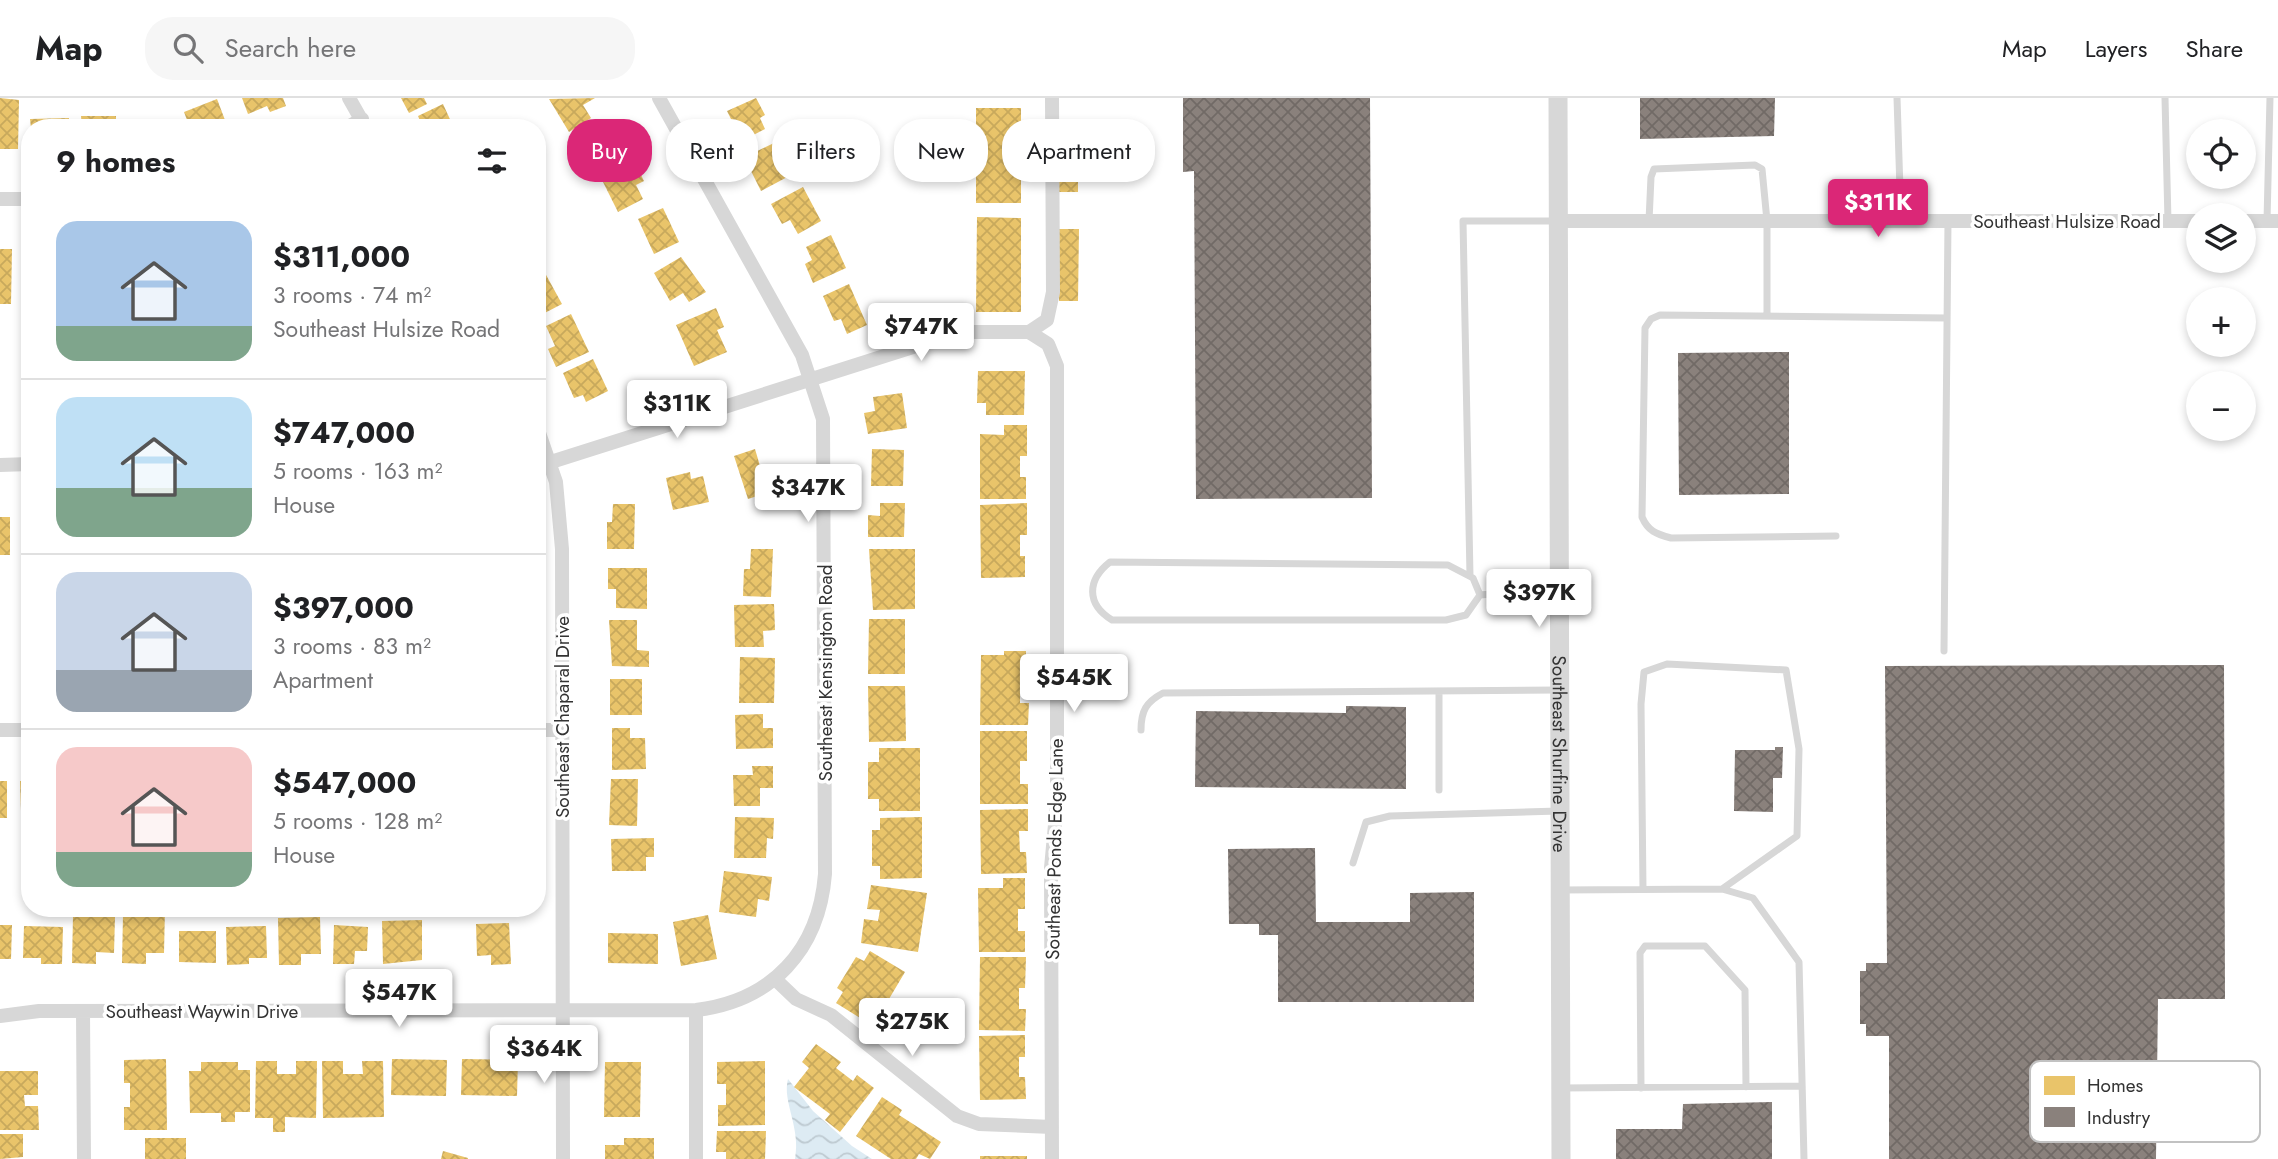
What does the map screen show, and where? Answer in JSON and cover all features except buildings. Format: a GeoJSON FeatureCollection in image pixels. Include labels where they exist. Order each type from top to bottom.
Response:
{"type":"FeatureCollection","features":[{"type":"Feature","properties":{"kind":"street"},"geometry":{"type":"LineString","coordinates":[[349,98],[362,119]]}},
{"type":"Feature","properties":{"kind":"street","name":"Southeast Kensington Road"},"geometry":{"type":"LineString","coordinates":[[659,98],[787,326],[812,381],[822,419],[825,456],[825,874],[817,920],[806,943],[775,979]]}},
{"type":"Feature","properties":{"kind":"street"},"geometry":{"type":"LineString","coordinates":[[546,461],[812,381],[960,332],[1029,332],[1047,320],[1053,292],[1052,98]]}},
{"type":"Feature","properties":{"kind":"street","name":"Southeast Shurfine Drive"},"geometry":{"type":"LineString","coordinates":[[1558,98],[1561,1159]]}},
{"type":"Feature","properties":{"kind":"street"},"geometry":{"type":"LineString","coordinates":[[0,199],[21,199]]}},
{"type":"Feature","properties":{"kind":"street","name":"Southeast Hulsize Road"},"geometry":{"type":"LineString","coordinates":[[1558,221],[2186,221]]}},
{"type":"Feature","properties":{"kind":"street","name":"Southeast Ponds Edge Lane"},"geometry":{"type":"LineString","coordinates":[[1029,332],[1048,344],[1057,366],[1057,803],[1051,868],[1052,1159]]}},
{"type":"Feature","properties":{"kind":"street"},"geometry":{"type":"LineString","coordinates":[[0,465],[21,464]]}},
{"type":"Feature","properties":{"kind":"street","name":"Southeast Chaparal Drive"},"geometry":{"type":"LineString","coordinates":[[546,467],[561,508],[563,1159]]}},
{"type":"Feature","properties":{"kind":"street"},"geometry":{"type":"LineString","coordinates":[[0,730],[21,730]]}},
{"type":"Feature","properties":{"kind":"street"},"geometry":{"type":"LineString","coordinates":[[546,730],[562,730]]}},
{"type":"Feature","properties":{"kind":"street"},"geometry":{"type":"LineString","coordinates":[[775,979],[796,999],[831,1015],[957,1116],[979,1124],[1052,1127]]}},
{"type":"Feature","properties":{"kind":"street","name":"Southeast Waywin Drive"},"geometry":{"type":"LineString","coordinates":[[0,1016],[39,1011],[696,1010],[741,1001],[775,979]]}},
{"type":"Feature","properties":{"kind":"street"},"geometry":{"type":"LineString","coordinates":[[696,1010],[696,1159]]}},
{"type":"Feature","properties":{"kind":"street"},"geometry":{"type":"LineString","coordinates":[[83,1011],[84,1159]]}},
{"type":"Feature","properties":{"kind":"lane"},"geometry":{"type":"LineString","coordinates":[[1897,98],[1902,221]]}},
{"type":"Feature","properties":{"kind":"lane"},"geometry":{"type":"LineString","coordinates":[[2165,98],[2168,221]]}},
{"type":"Feature","properties":{"kind":"lane"},"geometry":{"type":"LineString","coordinates":[[2270,98],[2273,221]]}},
{"type":"Feature","properties":{"kind":"lane"},"geometry":{"type":"LineString","coordinates":[[1649,221],[1651,177],[1654,169],[1755,165],[1762,169],[1765,178],[1767,221],[1767,316]]}},
{"type":"Feature","properties":{"kind":"lane"},"geometry":{"type":"LineString","coordinates":[[1480,595],[1470,576],[1463,221],[1558,221]]}},
{"type":"Feature","properties":{"kind":"lane"},"geometry":{"type":"LineString","coordinates":[[1944,651],[1948,221]]}},
{"type":"Feature","properties":{"kind":"lane"},"geometry":{"type":"LineString","coordinates":[[1836,536],[1671,538],[1657,535],[1647,527],[1642,517],[1645,328],[1651,319],[1660,315],[1947,318]]}},
{"type":"Feature","properties":{"kind":"lane"},"geometry":{"type":"LineString","coordinates":[[1470,576],[1448,565],[1110,562],[1097,572],[1092,585],[1094,603],[1101,614],[1112,620],[1446,620],[1466,615],[1480,595],[1559,588]]}},
{"type":"Feature","properties":{"kind":"lane"},"geometry":{"type":"LineString","coordinates":[[1643,890],[1641,704],[1644,672],[1667,664],[1786,670],[1799,749],[1797,836],[1722,888]]}},
{"type":"Feature","properties":{"kind":"lane"},"geometry":{"type":"LineString","coordinates":[[1141,730],[1141,714],[1151,699],[1163,693],[1559,690]]}},
{"type":"Feature","properties":{"kind":"lane"},"geometry":{"type":"LineString","coordinates":[[1439,691],[1439,790]]}},
{"type":"Feature","properties":{"kind":"lane"},"geometry":{"type":"LineString","coordinates":[[1353,863],[1366,822],[1390,816],[1559,811]]}},
{"type":"Feature","properties":{"kind":"lane"},"geometry":{"type":"LineString","coordinates":[[1560,890],[1722,888],[1753,898],[1799,962],[1804,1159]]}},
{"type":"Feature","properties":{"kind":"lane"},"geometry":{"type":"LineString","coordinates":[[1641,1087],[1640,953],[1644,946],[1704,946],[1745,990],[1746,1087]]}},
{"type":"Feature","properties":{"kind":"lane"},"geometry":{"type":"LineString","coordinates":[[1560,1088],[1802,1086]]}},
{"type":"Feature","properties":{"kind":"water"},"geometry":{"type":"Polygon","coordinates":[[[788,1079],[813,1111],[852,1146],[872,1159],[795,1159],[796,1136],[787,1097],[788,1079]]]}}]}
